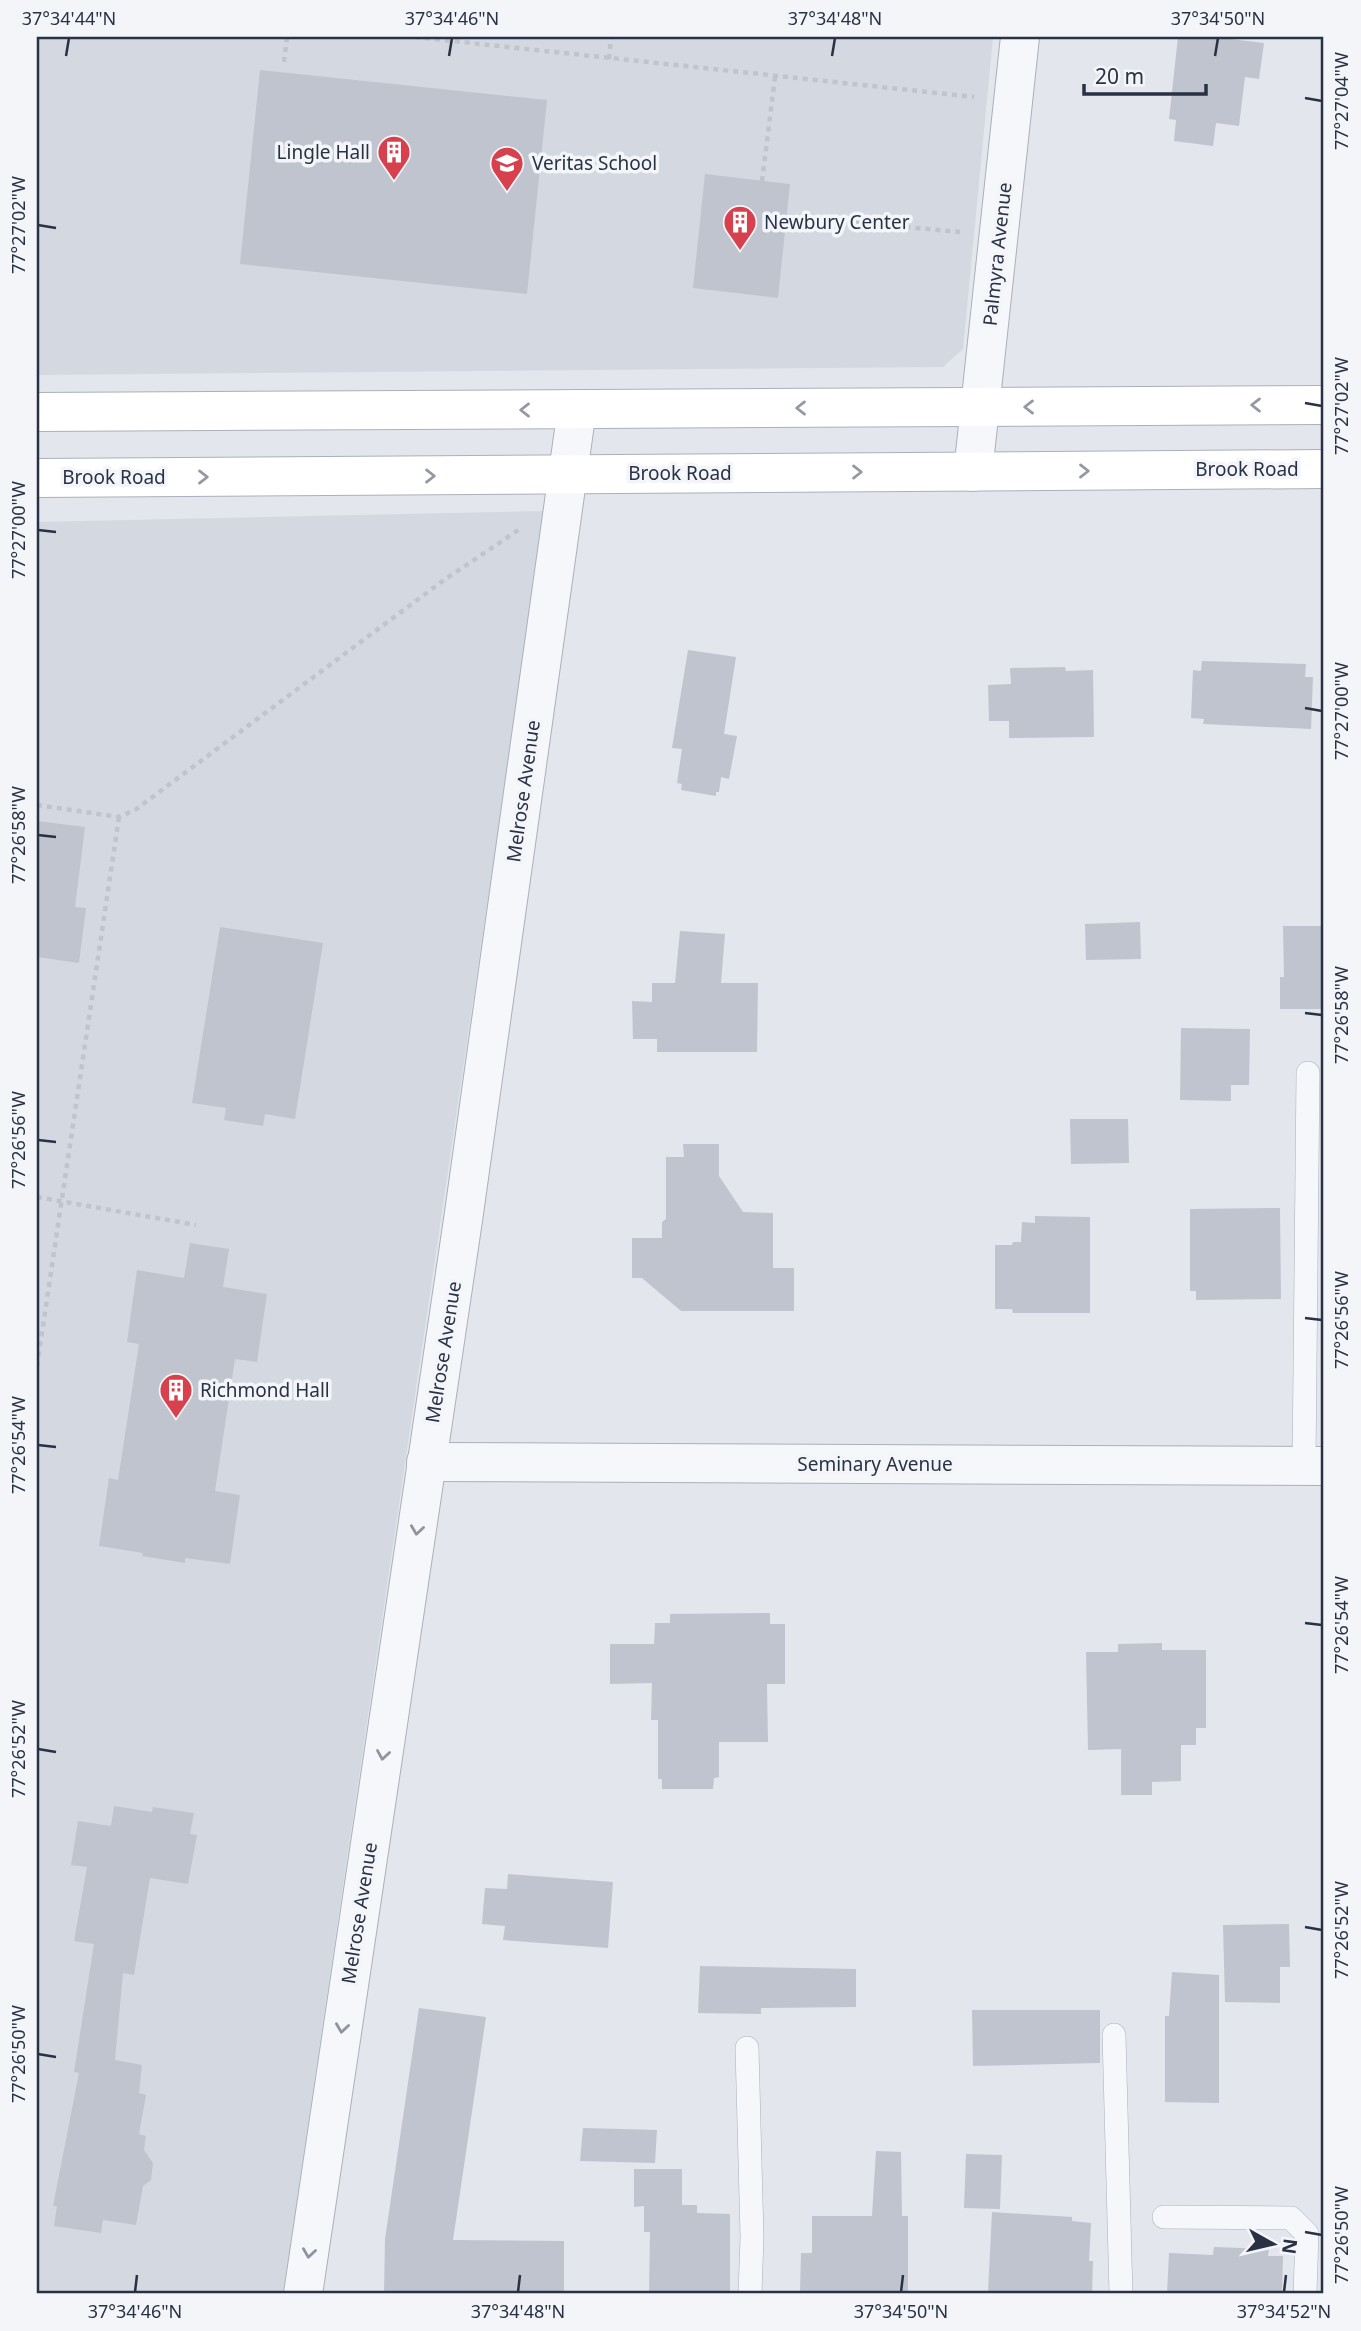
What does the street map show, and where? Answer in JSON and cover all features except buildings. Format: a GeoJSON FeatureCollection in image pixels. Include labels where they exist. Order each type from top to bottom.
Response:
{"type":"FeatureCollection","features":[{"type":"Feature","properties":{"kind":"main road"},"geometry":{"type":"LineString","coordinates":[[37,412],[1324,405]]}},
{"type":"Feature","properties":{"kind":"main road","name":"Brook Road"},"geometry":{"type":"LineString","coordinates":[[37,478],[1324,469]]}},
{"type":"Feature","properties":{"kind":"street","name":"Palmyra Avenue"},"geometry":{"type":"LineString","coordinates":[[973,472],[1020,37]]}},
{"type":"Feature","properties":{"kind":"street","name":"Melrose Avenue"},"geometry":{"type":"LineString","coordinates":[[303,2294],[461,1234],[577,409]]}},
{"type":"Feature","properties":{"kind":"street","name":"Seminary Avenue"},"geometry":{"type":"LineString","coordinates":[[426,1462],[1314,1466]]}},
{"type":"Feature","properties":{"kind":"lane"},"geometry":{"type":"LineString","coordinates":[[1308,1073],[1314,1466]]}},
{"type":"Feature","properties":{"kind":"lane"},"geometry":{"type":"LineString","coordinates":[[1114,2035],[1121,2294]]}},
{"type":"Feature","properties":{"kind":"lane"},"geometry":{"type":"LineString","coordinates":[[747,2048],[751,2294]]}},
{"type":"Feature","properties":{"kind":"lane"},"geometry":{"type":"LineString","coordinates":[[1164,2217],[1291,2218],[1307,2234],[1305,2294]]}},
{"type":"Feature","properties":{"kind":"path"},"geometry":{"type":"LineString","coordinates":[[284,62],[287,37]]}},
{"type":"Feature","properties":{"kind":"path"},"geometry":{"type":"LineString","coordinates":[[414,37],[1013,101]]}},
{"type":"Feature","properties":{"kind":"path"},"geometry":{"type":"LineString","coordinates":[[609,59],[611,37]]}},
{"type":"Feature","properties":{"kind":"path"},"geometry":{"type":"LineString","coordinates":[[762,181],[775,77]]}},
{"type":"Feature","properties":{"kind":"path"},"geometry":{"type":"LineString","coordinates":[[786,216],[999,235]]}},
{"type":"Feature","properties":{"kind":"path"},"geometry":{"type":"LineString","coordinates":[[37,805],[118,817],[135,810],[444,580],[523,527]]}},
{"type":"Feature","properties":{"kind":"path"},"geometry":{"type":"LineString","coordinates":[[37,1366],[118,817]]}},
{"type":"Feature","properties":{"kind":"path"},"geometry":{"type":"LineString","coordinates":[[37,1197],[196,1225]]}},
{"type":"Feature","properties":{"kind":"shaded area","name":"Veritas School"},"geometry":{"type":"Polygon","coordinates":[[[37,37],[993,37],[963,349],[943,367],[37,375],[37,37]]]}},
{"type":"Feature","properties":{"kind":"shaded area"},"geometry":{"type":"Polygon","coordinates":[[[545,511],[283,2294],[37,2294],[37,522],[545,511]]]}},
{"type":"Feature","properties":{"kind":"place","name":"Lingle Hall"},"geometry":{"type":"Point","coordinates":[394,182]}},
{"type":"Feature","properties":{"kind":"place","name":"Veritas School"},"geometry":{"type":"Point","coordinates":[507,193]}},
{"type":"Feature","properties":{"kind":"place","name":"Newbury Center"},"geometry":{"type":"Point","coordinates":[740,252]}},
{"type":"Feature","properties":{"kind":"place","name":"Richmond Hall"},"geometry":{"type":"Point","coordinates":[176,1420]}}]}
